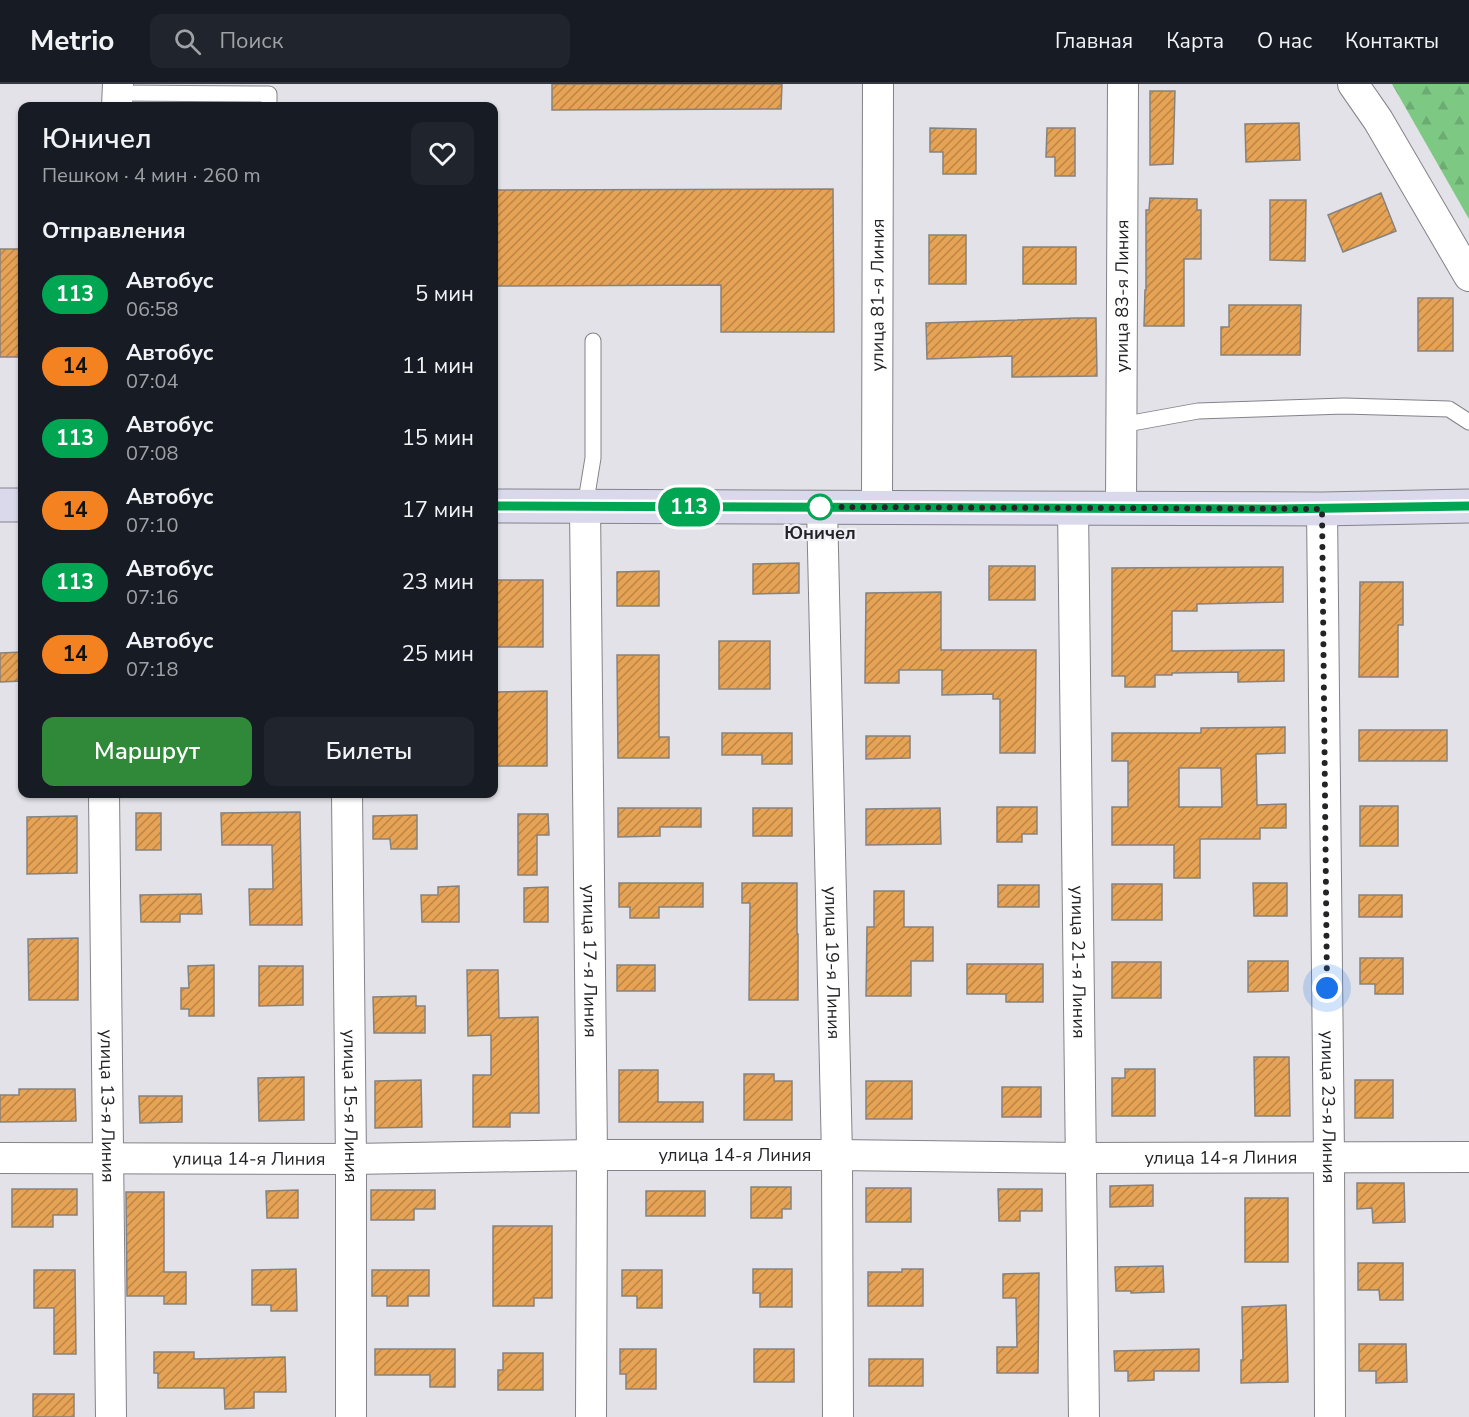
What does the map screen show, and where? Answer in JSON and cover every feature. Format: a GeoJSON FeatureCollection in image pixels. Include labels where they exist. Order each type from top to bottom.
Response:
{"type":"FeatureCollection","features":[{"type":"Feature","properties":{"kind":"main road"},"geometry":{"type":"LineString","coordinates":[[0,505],[18,505]]}},
{"type":"Feature","properties":{"kind":"main road"},"geometry":{"type":"LineString","coordinates":[[498,506],[1322,509],[1469,506]]}},
{"type":"Feature","properties":{"kind":"street","name":"улица 81-я Линия"},"geometry":{"type":"LineString","coordinates":[[877,507],[878,84]]}},
{"type":"Feature","properties":{"kind":"street","name":"улица 83-я Линия"},"geometry":{"type":"LineString","coordinates":[[1121,508],[1123,84]]}},
{"type":"Feature","properties":{"kind":"street"},"geometry":{"type":"LineString","coordinates":[[1353,84],[1378,120],[1469,276]]}},
{"type":"Feature","properties":{"kind":"street","name":"улица 17-я Линия"},"geometry":{"type":"LineString","coordinates":[[585,507],[592,1155],[591,1417]]}},
{"type":"Feature","properties":{"kind":"street","name":"улица 19-я Линия"},"geometry":{"type":"LineString","coordinates":[[822,507],[837,1155],[838,1417]]}},
{"type":"Feature","properties":{"kind":"street","name":"улица 21-я Линия"},"geometry":{"type":"LineString","coordinates":[[1073,508],[1084,1417]]}},
{"type":"Feature","properties":{"kind":"street","name":"улица 23-я Линия"},"geometry":{"type":"LineString","coordinates":[[1322,509],[1330,1417]]}},
{"type":"Feature","properties":{"kind":"street","name":"улица 13-я Линия"},"geometry":{"type":"LineString","coordinates":[[104,798],[111,1417]]}},
{"type":"Feature","properties":{"kind":"street","name":"улица 15-я Линия"},"geometry":{"type":"LineString","coordinates":[[347,798],[351,1417]]}},
{"type":"Feature","properties":{"kind":"street","name":"улица 14-я Линия"},"geometry":{"type":"LineString","coordinates":[[0,1158],[351,1159],[592,1155],[1080,1158],[1469,1157]]}},
{"type":"Feature","properties":{"kind":"lane"},"geometry":{"type":"LineString","coordinates":[[118,94],[269,94],[268,102]]}},
{"type":"Feature","properties":{"kind":"lane"},"geometry":{"type":"LineString","coordinates":[[585,507],[593,458],[593,341]]}},
{"type":"Feature","properties":{"kind":"lane"},"geometry":{"type":"LineString","coordinates":[[1121,425],[1198,411],[1344,406],[1449,409],[1469,422]]}},
{"type":"Feature","properties":{"kind":"green space"},"geometry":{"type":"Polygon","coordinates":[[[1392,84],[1469,84],[1469,219],[1392,84]]]}},
{"type":"Feature","properties":{"kind":"building"},"geometry":{"type":"Polygon","coordinates":[[[552,84],[782,84],[781,109],[552,110],[552,84]]]}},
{"type":"Feature","properties":{"kind":"building"},"geometry":{"type":"Polygon","coordinates":[[[1150,91],[1175,91],[1173,164],[1150,165],[1150,91]]]}},
{"type":"Feature","properties":{"kind":"building"},"geometry":{"type":"Polygon","coordinates":[[[1299,123],[1300,160],[1246,162],[1245,124],[1299,123]]]}},
{"type":"Feature","properties":{"kind":"building"},"geometry":{"type":"Polygon","coordinates":[[[930,128],[976,129],[976,174],[943,174],[943,152],[930,152],[930,128]]]}},
{"type":"Feature","properties":{"kind":"building"},"geometry":{"type":"Polygon","coordinates":[[[1047,128],[1075,128],[1075,176],[1055,176],[1055,157],[1046,157],[1047,128]]]}},
{"type":"Feature","properties":{"kind":"building"},"geometry":{"type":"Polygon","coordinates":[[[833,189],[834,332],[721,332],[721,285],[498,286],[498,190],[833,189]]]}},
{"type":"Feature","properties":{"kind":"building"},"geometry":{"type":"Polygon","coordinates":[[[1381,193],[1396,231],[1343,252],[1328,215],[1381,193]]]}},
{"type":"Feature","properties":{"kind":"building"},"geometry":{"type":"Polygon","coordinates":[[[1150,198],[1197,199],[1197,210],[1201,210],[1201,259],[1184,259],[1184,326],[1144,326],[1146,210],[1149,210],[1150,198]]]}},
{"type":"Feature","properties":{"kind":"building"},"geometry":{"type":"Polygon","coordinates":[[[1270,200],[1306,200],[1305,261],[1270,260],[1270,200]]]}},
{"type":"Feature","properties":{"kind":"building"},"geometry":{"type":"Polygon","coordinates":[[[929,235],[966,235],[966,284],[929,284],[929,235]]]}},
{"type":"Feature","properties":{"kind":"building"},"geometry":{"type":"Polygon","coordinates":[[[1023,247],[1076,247],[1076,284],[1023,284],[1023,247]]]}},
{"type":"Feature","properties":{"kind":"building"},"geometry":{"type":"Polygon","coordinates":[[[0,249],[18,249],[18,357],[0,357],[0,249]]]}},
{"type":"Feature","properties":{"kind":"building"},"geometry":{"type":"Polygon","coordinates":[[[1418,298],[1453,298],[1453,351],[1418,351],[1418,298]]]}},
{"type":"Feature","properties":{"kind":"building"},"geometry":{"type":"Polygon","coordinates":[[[1229,305],[1301,305],[1300,355],[1221,355],[1221,327],[1229,327],[1229,305]]]}},
{"type":"Feature","properties":{"kind":"building"},"geometry":{"type":"Polygon","coordinates":[[[1096,318],[1097,376],[1012,377],[1012,356],[927,359],[926,323],[1096,318]]]}},
{"type":"Feature","properties":{"kind":"building"},"geometry":{"type":"Polygon","coordinates":[[[799,563],[799,593],[753,594],[753,564],[799,563]]]}},
{"type":"Feature","properties":{"kind":"building"},"geometry":{"type":"Polygon","coordinates":[[[989,566],[1035,566],[1035,600],[989,600],[989,566]]]}},
{"type":"Feature","properties":{"kind":"building"},"geometry":{"type":"Polygon","coordinates":[[[1283,567],[1283,602],[1197,604],[1197,611],[1172,611],[1172,651],[1284,650],[1284,681],[1238,682],[1238,672],[1172,673],[1172,675],[1155,675],[1155,687],[1125,687],[1125,676],[1112,676],[1112,568],[1283,567]]]}},
{"type":"Feature","properties":{"kind":"building"},"geometry":{"type":"Polygon","coordinates":[[[659,571],[659,606],[617,606],[617,572],[659,571]]]}},
{"type":"Feature","properties":{"kind":"building"},"geometry":{"type":"Polygon","coordinates":[[[498,580],[543,580],[543,647],[498,647],[498,580]]]}},
{"type":"Feature","properties":{"kind":"building"},"geometry":{"type":"Polygon","coordinates":[[[1360,582],[1403,582],[1403,625],[1398,625],[1398,677],[1359,677],[1360,582]]]}},
{"type":"Feature","properties":{"kind":"building"},"geometry":{"type":"Polygon","coordinates":[[[941,592],[941,650],[1036,650],[1035,753],[1000,753],[1000,699],[993,699],[993,694],[942,695],[942,670],[899,670],[899,683],[865,683],[866,593],[941,592]]]}},
{"type":"Feature","properties":{"kind":"building"},"geometry":{"type":"Polygon","coordinates":[[[719,641],[770,641],[770,689],[719,689],[719,641]]]}},
{"type":"Feature","properties":{"kind":"building"},"geometry":{"type":"Polygon","coordinates":[[[18,652],[18,681],[0,682],[0,653],[18,652]]]}},
{"type":"Feature","properties":{"kind":"building"},"geometry":{"type":"Polygon","coordinates":[[[617,655],[659,655],[659,737],[669,737],[669,758],[618,758],[617,655]]]}},
{"type":"Feature","properties":{"kind":"building"},"geometry":{"type":"Polygon","coordinates":[[[547,691],[547,766],[498,766],[498,692],[547,691]]]}},
{"type":"Feature","properties":{"kind":"building"},"geometry":{"type":"Polygon","coordinates":[[[1285,727],[1285,753],[1256,754],[1257,805],[1286,804],[1286,828],[1260,828],[1260,839],[1200,839],[1200,878],[1174,878],[1174,845],[1112,845],[1112,807],[1128,807],[1128,761],[1112,761],[1112,733],[1201,733],[1201,728],[1285,727]],[[1179,768],[1179,807],[1222,807],[1221,768],[1179,768]]]}},
{"type":"Feature","properties":{"kind":"building"},"geometry":{"type":"Polygon","coordinates":[[[1359,730],[1447,730],[1447,761],[1359,761],[1359,730]]]}},
{"type":"Feature","properties":{"kind":"building"},"geometry":{"type":"Polygon","coordinates":[[[722,733],[792,733],[792,764],[762,764],[762,755],[722,755],[722,733]]]}},
{"type":"Feature","properties":{"kind":"building"},"geometry":{"type":"Polygon","coordinates":[[[866,736],[910,736],[910,758],[866,759],[866,736]]]}},
{"type":"Feature","properties":{"kind":"building"},"geometry":{"type":"Polygon","coordinates":[[[1360,806],[1398,806],[1398,846],[1360,846],[1360,806]]]}},
{"type":"Feature","properties":{"kind":"building"},"geometry":{"type":"Polygon","coordinates":[[[997,807],[1037,807],[1037,834],[1022,834],[1022,842],[997,842],[997,807]]]}},
{"type":"Feature","properties":{"kind":"building"},"geometry":{"type":"Polygon","coordinates":[[[618,808],[701,808],[701,827],[660,827],[660,836],[618,837],[618,808]]]}},
{"type":"Feature","properties":{"kind":"building"},"geometry":{"type":"Polygon","coordinates":[[[753,808],[792,808],[792,836],[753,836],[753,808]]]}},
{"type":"Feature","properties":{"kind":"building"},"geometry":{"type":"Polygon","coordinates":[[[940,808],[941,844],[866,845],[866,809],[940,808]]]}},
{"type":"Feature","properties":{"kind":"building"},"geometry":{"type":"Polygon","coordinates":[[[300,812],[302,925],[250,925],[249,889],[273,889],[272,845],[222,845],[221,813],[300,812]]]}},
{"type":"Feature","properties":{"kind":"building"},"geometry":{"type":"Polygon","coordinates":[[[136,813],[161,813],[161,850],[136,850],[136,813]]]}},
{"type":"Feature","properties":{"kind":"building"},"geometry":{"type":"Polygon","coordinates":[[[518,814],[548,814],[549,835],[537,835],[537,875],[518,875],[518,814]]]}},
{"type":"Feature","properties":{"kind":"building"},"geometry":{"type":"Polygon","coordinates":[[[417,815],[417,849],[391,849],[390,839],[373,839],[373,816],[417,815]]]}},
{"type":"Feature","properties":{"kind":"building"},"geometry":{"type":"Polygon","coordinates":[[[77,816],[77,873],[27,874],[27,817],[77,816]]]}},
{"type":"Feature","properties":{"kind":"building"},"geometry":{"type":"Polygon","coordinates":[[[619,883],[703,883],[703,907],[659,907],[659,918],[630,918],[630,907],[619,907],[619,883]]]}},
{"type":"Feature","properties":{"kind":"building"},"geometry":{"type":"Polygon","coordinates":[[[742,883],[797,883],[798,1000],[749,1000],[750,903],[742,903],[742,883]]]}},
{"type":"Feature","properties":{"kind":"building"},"geometry":{"type":"Polygon","coordinates":[[[1253,883],[1287,883],[1287,916],[1254,916],[1253,883]]]}},
{"type":"Feature","properties":{"kind":"building"},"geometry":{"type":"Polygon","coordinates":[[[1112,884],[1162,884],[1162,920],[1112,920],[1112,884]]]}},
{"type":"Feature","properties":{"kind":"building"},"geometry":{"type":"Polygon","coordinates":[[[998,885],[1039,885],[1039,907],[998,907],[998,885]]]}},
{"type":"Feature","properties":{"kind":"building"},"geometry":{"type":"Polygon","coordinates":[[[459,886],[459,922],[422,922],[421,895],[438,895],[438,887],[459,886]]]}},
{"type":"Feature","properties":{"kind":"building"},"geometry":{"type":"Polygon","coordinates":[[[548,887],[548,922],[524,922],[524,888],[548,887]]]}},
{"type":"Feature","properties":{"kind":"building"},"geometry":{"type":"Polygon","coordinates":[[[874,891],[904,891],[904,927],[933,927],[933,961],[911,961],[911,996],[866,996],[867,927],[874,927],[874,891]]]}},
{"type":"Feature","properties":{"kind":"building"},"geometry":{"type":"Polygon","coordinates":[[[201,894],[202,914],[180,914],[180,922],[141,922],[140,895],[201,894]]]}},
{"type":"Feature","properties":{"kind":"building"},"geometry":{"type":"Polygon","coordinates":[[[1359,895],[1402,895],[1402,917],[1359,917],[1359,895]]]}},
{"type":"Feature","properties":{"kind":"building"},"geometry":{"type":"Polygon","coordinates":[[[78,938],[78,1000],[29,1000],[28,939],[78,938]]]}},
{"type":"Feature","properties":{"kind":"building"},"geometry":{"type":"Polygon","coordinates":[[[1360,958],[1403,958],[1403,994],[1375,994],[1375,984],[1360,984],[1360,958]]]}},
{"type":"Feature","properties":{"kind":"building"},"geometry":{"type":"Polygon","coordinates":[[[1248,961],[1288,961],[1288,991],[1248,992],[1248,961]]]}},
{"type":"Feature","properties":{"kind":"building"},"geometry":{"type":"Polygon","coordinates":[[[1112,962],[1161,962],[1161,998],[1112,998],[1112,962]]]}},
{"type":"Feature","properties":{"kind":"building"},"geometry":{"type":"Polygon","coordinates":[[[967,964],[1043,964],[1043,1002],[1006,1002],[1006,994],[967,994],[967,964]]]}},
{"type":"Feature","properties":{"kind":"building"},"geometry":{"type":"Polygon","coordinates":[[[214,965],[214,1016],[189,1016],[189,1009],[181,1009],[181,988],[189,988],[188,966],[214,965]]]}},
{"type":"Feature","properties":{"kind":"building"},"geometry":{"type":"Polygon","coordinates":[[[617,965],[655,965],[655,991],[617,991],[617,965]]]}},
{"type":"Feature","properties":{"kind":"building"},"geometry":{"type":"Polygon","coordinates":[[[259,966],[303,966],[303,1005],[259,1006],[259,966]]]}},
{"type":"Feature","properties":{"kind":"building"},"geometry":{"type":"Polygon","coordinates":[[[467,970],[498,970],[499,1018],[538,1017],[539,1113],[510,1113],[510,1127],[473,1127],[473,1075],[491,1075],[491,1035],[468,1036],[467,970]]]}},
{"type":"Feature","properties":{"kind":"building"},"geometry":{"type":"Polygon","coordinates":[[[416,996],[416,1006],[425,1006],[425,1033],[374,1033],[373,997],[416,996]]]}},
{"type":"Feature","properties":{"kind":"building"},"geometry":{"type":"Polygon","coordinates":[[[1254,1057],[1289,1057],[1290,1116],[1255,1116],[1254,1057]]]}},
{"type":"Feature","properties":{"kind":"building"},"geometry":{"type":"Polygon","coordinates":[[[1125,1069],[1155,1069],[1155,1116],[1112,1116],[1112,1078],[1125,1078],[1125,1069]]]}},
{"type":"Feature","properties":{"kind":"building"},"geometry":{"type":"Polygon","coordinates":[[[619,1070],[658,1070],[658,1102],[703,1102],[703,1122],[619,1122],[619,1070]]]}},
{"type":"Feature","properties":{"kind":"building"},"geometry":{"type":"Polygon","coordinates":[[[744,1074],[774,1074],[774,1081],[792,1081],[792,1120],[744,1120],[744,1074]]]}},
{"type":"Feature","properties":{"kind":"building"},"geometry":{"type":"Polygon","coordinates":[[[304,1077],[304,1120],[259,1121],[258,1078],[304,1077]]]}},
{"type":"Feature","properties":{"kind":"building"},"geometry":{"type":"Polygon","coordinates":[[[421,1080],[422,1127],[375,1128],[375,1081],[421,1080]]]}},
{"type":"Feature","properties":{"kind":"building"},"geometry":{"type":"Polygon","coordinates":[[[1355,1080],[1393,1080],[1393,1118],[1355,1118],[1355,1080]]]}},
{"type":"Feature","properties":{"kind":"building"},"geometry":{"type":"Polygon","coordinates":[[[866,1081],[912,1081],[912,1119],[866,1119],[866,1081]]]}},
{"type":"Feature","properties":{"kind":"building"},"geometry":{"type":"Polygon","coordinates":[[[1002,1087],[1041,1087],[1041,1117],[1002,1117],[1002,1087]]]}},
{"type":"Feature","properties":{"kind":"building"},"geometry":{"type":"Polygon","coordinates":[[[19,1089],[75,1089],[76,1121],[0,1122],[0,1095],[19,1095],[19,1089]]]}},
{"type":"Feature","properties":{"kind":"building"},"geometry":{"type":"Polygon","coordinates":[[[139,1096],[182,1096],[182,1122],[140,1123],[139,1096]]]}},
{"type":"Feature","properties":{"kind":"building"},"geometry":{"type":"Polygon","coordinates":[[[1357,1183],[1404,1183],[1405,1222],[1373,1223],[1372,1208],[1357,1209],[1357,1183]]]}},
{"type":"Feature","properties":{"kind":"building"},"geometry":{"type":"Polygon","coordinates":[[[1153,1185],[1153,1206],[1110,1207],[1110,1186],[1153,1185]]]}},
{"type":"Feature","properties":{"kind":"building"},"geometry":{"type":"Polygon","coordinates":[[[751,1187],[791,1187],[791,1209],[782,1209],[782,1218],[751,1218],[751,1187]]]}},
{"type":"Feature","properties":{"kind":"building"},"geometry":{"type":"Polygon","coordinates":[[[866,1188],[911,1188],[911,1222],[866,1222],[866,1188]]]}},
{"type":"Feature","properties":{"kind":"building"},"geometry":{"type":"Polygon","coordinates":[[[12,1189],[77,1189],[77,1215],[53,1215],[53,1227],[12,1227],[12,1189]]]}},
{"type":"Feature","properties":{"kind":"building"},"geometry":{"type":"Polygon","coordinates":[[[998,1189],[1042,1189],[1042,1211],[1020,1211],[1020,1221],[999,1221],[998,1189]]]}},
{"type":"Feature","properties":{"kind":"building"},"geometry":{"type":"Polygon","coordinates":[[[298,1190],[298,1218],[267,1218],[266,1191],[298,1190]]]}},
{"type":"Feature","properties":{"kind":"building"},"geometry":{"type":"Polygon","coordinates":[[[371,1190],[435,1190],[435,1209],[414,1209],[414,1220],[371,1220],[371,1190]]]}},
{"type":"Feature","properties":{"kind":"building"},"geometry":{"type":"Polygon","coordinates":[[[646,1191],[705,1191],[705,1216],[646,1216],[646,1191]]]}},
{"type":"Feature","properties":{"kind":"building"},"geometry":{"type":"Polygon","coordinates":[[[126,1192],[164,1192],[164,1272],[186,1272],[186,1304],[164,1304],[164,1296],[127,1296],[126,1192]]]}},
{"type":"Feature","properties":{"kind":"building"},"geometry":{"type":"Polygon","coordinates":[[[1245,1198],[1288,1198],[1288,1262],[1245,1262],[1245,1198]]]}},
{"type":"Feature","properties":{"kind":"building"},"geometry":{"type":"Polygon","coordinates":[[[493,1226],[552,1226],[552,1298],[534,1298],[534,1306],[493,1306],[493,1226]]]}},
{"type":"Feature","properties":{"kind":"building"},"geometry":{"type":"Polygon","coordinates":[[[1358,1263],[1403,1263],[1403,1300],[1380,1300],[1379,1290],[1358,1290],[1358,1263]]]}},
{"type":"Feature","properties":{"kind":"building"},"geometry":{"type":"Polygon","coordinates":[[[1163,1266],[1164,1292],[1116,1291],[1115,1267],[1163,1266]]]}},
{"type":"Feature","properties":{"kind":"building"},"geometry":{"type":"Polygon","coordinates":[[[296,1269],[297,1311],[271,1311],[271,1305],[252,1305],[252,1270],[296,1269]]]}},
{"type":"Feature","properties":{"kind":"building"},"geometry":{"type":"Polygon","coordinates":[[[753,1269],[792,1269],[792,1307],[760,1307],[760,1293],[753,1293],[753,1269]]]}},
{"type":"Feature","properties":{"kind":"building"},"geometry":{"type":"Polygon","coordinates":[[[902,1269],[923,1269],[923,1306],[868,1306],[868,1272],[902,1272],[902,1269]]]}},
{"type":"Feature","properties":{"kind":"building"},"geometry":{"type":"Polygon","coordinates":[[[34,1270],[75,1270],[76,1354],[54,1354],[54,1308],[34,1308],[34,1270]]]}},
{"type":"Feature","properties":{"kind":"building"},"geometry":{"type":"Polygon","coordinates":[[[372,1270],[429,1270],[429,1296],[408,1296],[408,1306],[387,1306],[387,1296],[372,1296],[372,1270]]]}},
{"type":"Feature","properties":{"kind":"building"},"geometry":{"type":"Polygon","coordinates":[[[622,1270],[662,1270],[662,1308],[637,1308],[637,1296],[622,1296],[622,1270]]]}},
{"type":"Feature","properties":{"kind":"building"},"geometry":{"type":"Polygon","coordinates":[[[1039,1273],[1038,1373],[997,1373],[997,1347],[1017,1347],[1016,1298],[1003,1298],[1003,1274],[1039,1273]]]}},
{"type":"Feature","properties":{"kind":"building"},"geometry":{"type":"Polygon","coordinates":[[[1286,1305],[1288,1382],[1241,1383],[1242,1307],[1286,1305]]]}},
{"type":"Feature","properties":{"kind":"building"},"geometry":{"type":"Polygon","coordinates":[[[1359,1344],[1406,1344],[1407,1382],[1376,1383],[1376,1371],[1359,1371],[1359,1344]]]}},
{"type":"Feature","properties":{"kind":"building"},"geometry":{"type":"Polygon","coordinates":[[[375,1349],[455,1349],[455,1387],[430,1387],[430,1375],[375,1375],[375,1349]]]}},
{"type":"Feature","properties":{"kind":"building"},"geometry":{"type":"Polygon","coordinates":[[[620,1349],[656,1349],[656,1389],[626,1389],[626,1374],[620,1374],[620,1349]]]}},
{"type":"Feature","properties":{"kind":"building"},"geometry":{"type":"Polygon","coordinates":[[[754,1349],[794,1349],[794,1382],[754,1382],[754,1349]]]}},
{"type":"Feature","properties":{"kind":"building"},"geometry":{"type":"Polygon","coordinates":[[[1199,1349],[1199,1371],[1154,1371],[1154,1380],[1128,1381],[1128,1371],[1115,1371],[1114,1351],[1199,1349]]]}},
{"type":"Feature","properties":{"kind":"building"},"geometry":{"type":"Polygon","coordinates":[[[154,1352],[194,1352],[194,1359],[285,1357],[286,1392],[254,1392],[254,1408],[225,1409],[224,1388],[158,1388],[158,1373],[154,1373],[154,1352]]]}},
{"type":"Feature","properties":{"kind":"building"},"geometry":{"type":"Polygon","coordinates":[[[503,1353],[543,1353],[543,1390],[498,1390],[498,1370],[503,1370],[503,1353]]]}},
{"type":"Feature","properties":{"kind":"building"},"geometry":{"type":"Polygon","coordinates":[[[869,1359],[923,1359],[923,1386],[869,1386],[869,1359]]]}},
{"type":"Feature","properties":{"kind":"building"},"geometry":{"type":"Polygon","coordinates":[[[33,1394],[74,1394],[74,1417],[33,1417],[33,1394]]]}},
{"type":"Feature","properties":{"kind":"bus line","name":"113"},"geometry":{"type":"LineString","coordinates":[[498,506],[1322,509],[1469,506]]}},
{"type":"Feature","properties":{"kind":"place","name":"Юничел"},"geometry":{"type":"Point","coordinates":[820,507]}},
{"type":"Feature","properties":{"kind":"route"},"geometry":{"type":"LineString","coordinates":[[820,507],[1322,509],[1327,988]]}}]}
